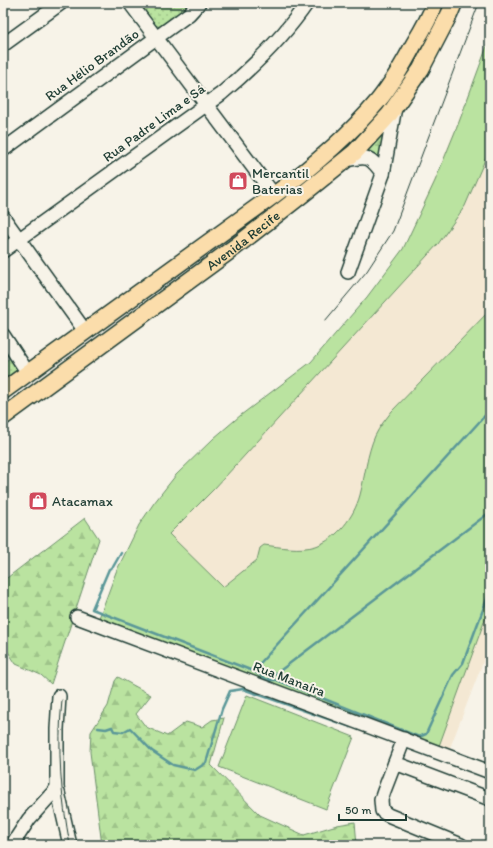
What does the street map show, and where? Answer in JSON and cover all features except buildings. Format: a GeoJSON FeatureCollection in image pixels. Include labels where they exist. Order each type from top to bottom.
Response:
{"type":"FeatureCollection","features":[{"type":"Feature","properties":{"kind":"main road","name":"Avenida Recife"},"geometry":{"type":"LineString","coordinates":[[3,391],[301,175],[342,139],[379,99],[405,61],[435,3]]}},
{"type":"Feature","properties":{"kind":"main road","name":"Avenida Recife"},"geometry":{"type":"LineString","coordinates":[[3,417],[235,247],[345,160],[372,135],[395,107],[421,69],[454,3]]}},
{"type":"Feature","properties":{"kind":"street"},"geometry":{"type":"LineString","coordinates":[[3,45],[61,3]]}},
{"type":"Feature","properties":{"kind":"street"},"geometry":{"type":"LineString","coordinates":[[130,3],[274,195]]}},
{"type":"Feature","properties":{"kind":"street","name":"Rua Hélio Brandão"},"geometry":{"type":"LineString","coordinates":[[3,150],[189,14],[199,3]]}},
{"type":"Feature","properties":{"kind":"street","name":"Rua Padre Lima e Sá"},"geometry":{"type":"LineString","coordinates":[[3,251],[206,105],[249,70],[280,38],[307,3]]}},
{"type":"Feature","properties":{"kind":"street"},"geometry":{"type":"LineString","coordinates":[[348,272],[383,174],[395,107]]}},
{"type":"Feature","properties":{"kind":"street"},"geometry":{"type":"LineString","coordinates":[[345,160],[367,158],[374,162],[383,174]]}},
{"type":"Feature","properties":{"kind":"street"},"geometry":{"type":"LineString","coordinates":[[3,217],[85,331]]}},
{"type":"Feature","properties":{"kind":"street"},"geometry":{"type":"LineString","coordinates":[[3,335],[8,353],[28,373]]}},
{"type":"Feature","properties":{"kind":"street","name":"Rua Manaíra"},"geometry":{"type":"LineString","coordinates":[[77,617],[490,772]]}},
{"type":"Feature","properties":{"kind":"street"},"geometry":{"type":"LineString","coordinates":[[60,696],[57,729],[57,788],[70,845]]}},
{"type":"Feature","properties":{"kind":"street"},"geometry":{"type":"LineString","coordinates":[[404,739],[384,790],[381,800],[382,811],[388,815],[461,845]]}},
{"type":"Feature","properties":{"kind":"street"},"geometry":{"type":"LineString","coordinates":[[395,763],[490,799]]}},
{"type":"Feature","properties":{"kind":"street"},"geometry":{"type":"LineString","coordinates":[[12,845],[30,819],[57,788]]}},
{"type":"Feature","properties":{"kind":"shaded area"},"geometry":{"type":"Polygon","coordinates":[[[490,38],[490,644],[448,753],[99,618],[116,572],[139,525],[176,475],[214,438],[241,415],[311,362],[367,297],[403,248],[434,181],[490,38]]]}},
{"type":"Feature","properties":{"kind":"green space"},"geometry":{"type":"Polygon","coordinates":[[[140,3],[195,3],[163,28],[155,25],[140,3]]]}},
{"type":"Feature","properties":{"kind":"green space"},"geometry":{"type":"Polygon","coordinates":[[[490,38],[490,148],[465,206],[438,244],[214,489],[169,534],[223,587],[257,560],[260,548],[264,545],[303,548],[316,546],[331,538],[344,526],[354,511],[362,488],[370,450],[375,436],[381,426],[392,411],[490,310],[490,611],[484,622],[439,746],[284,690],[270,681],[274,685],[99,618],[116,572],[139,525],[176,475],[214,438],[241,415],[311,362],[367,297],[403,249],[435,181],[459,122],[490,38]]]}},
{"type":"Feature","properties":{"kind":"green space"},"geometry":{"type":"Polygon","coordinates":[[[391,116],[382,169],[355,156],[391,116]]]}},
{"type":"Feature","properties":{"kind":"green space"},"geometry":{"type":"Polygon","coordinates":[[[10,358],[20,374],[3,386],[3,363],[10,358]]]}},
{"type":"Feature","properties":{"kind":"green space"},"geometry":{"type":"Polygon","coordinates":[[[85,518],[99,539],[51,684],[41,675],[16,664],[3,644],[3,581],[85,518]]]}},
{"type":"Feature","properties":{"kind":"green space"},"geometry":{"type":"Polygon","coordinates":[[[118,677],[151,695],[136,714],[146,727],[167,736],[186,722],[202,727],[212,720],[224,718],[211,765],[260,815],[304,835],[337,825],[355,822],[357,845],[102,845],[90,752],[91,732],[108,706],[115,681],[118,677]]]}},
{"type":"Feature","properties":{"kind":"green space"},"geometry":{"type":"Polygon","coordinates":[[[247,695],[354,737],[326,809],[219,767],[247,695]]]}},
{"type":"Feature","properties":{"kind":"waterway"},"geometry":{"type":"LineString","coordinates":[[253,671],[490,410]]}},
{"type":"Feature","properties":{"kind":"waterway"},"geometry":{"type":"LineString","coordinates":[[269,679],[490,512]]}},
{"type":"Feature","properties":{"kind":"waterway"},"geometry":{"type":"LineString","coordinates":[[121,553],[113,567],[109,569],[92,609],[253,671],[268,680],[277,680],[419,737],[426,734],[453,675],[463,663],[490,591]]}},
{"type":"Feature","properties":{"kind":"waterway"},"geometry":{"type":"LineString","coordinates":[[98,728],[106,729],[112,727],[114,731],[123,732],[130,728],[152,751],[173,765],[195,770],[206,763],[222,709],[230,691],[243,689],[351,727]]}},
{"type":"Feature","properties":{"kind":"tram line"},"geometry":{"type":"LineString","coordinates":[[325,321],[367,271],[393,231],[479,3]]}},
{"type":"Feature","properties":{"kind":"tram line"},"geometry":{"type":"LineString","coordinates":[[62,700],[60,755],[62,791],[70,845]]}},
{"type":"Feature","properties":{"kind":"place","name":"Mercantil Baterias"},"geometry":{"type":"Point","coordinates":[238,181]}},
{"type":"Feature","properties":{"kind":"place","name":"Atacamax"},"geometry":{"type":"Point","coordinates":[38,501]}}]}
